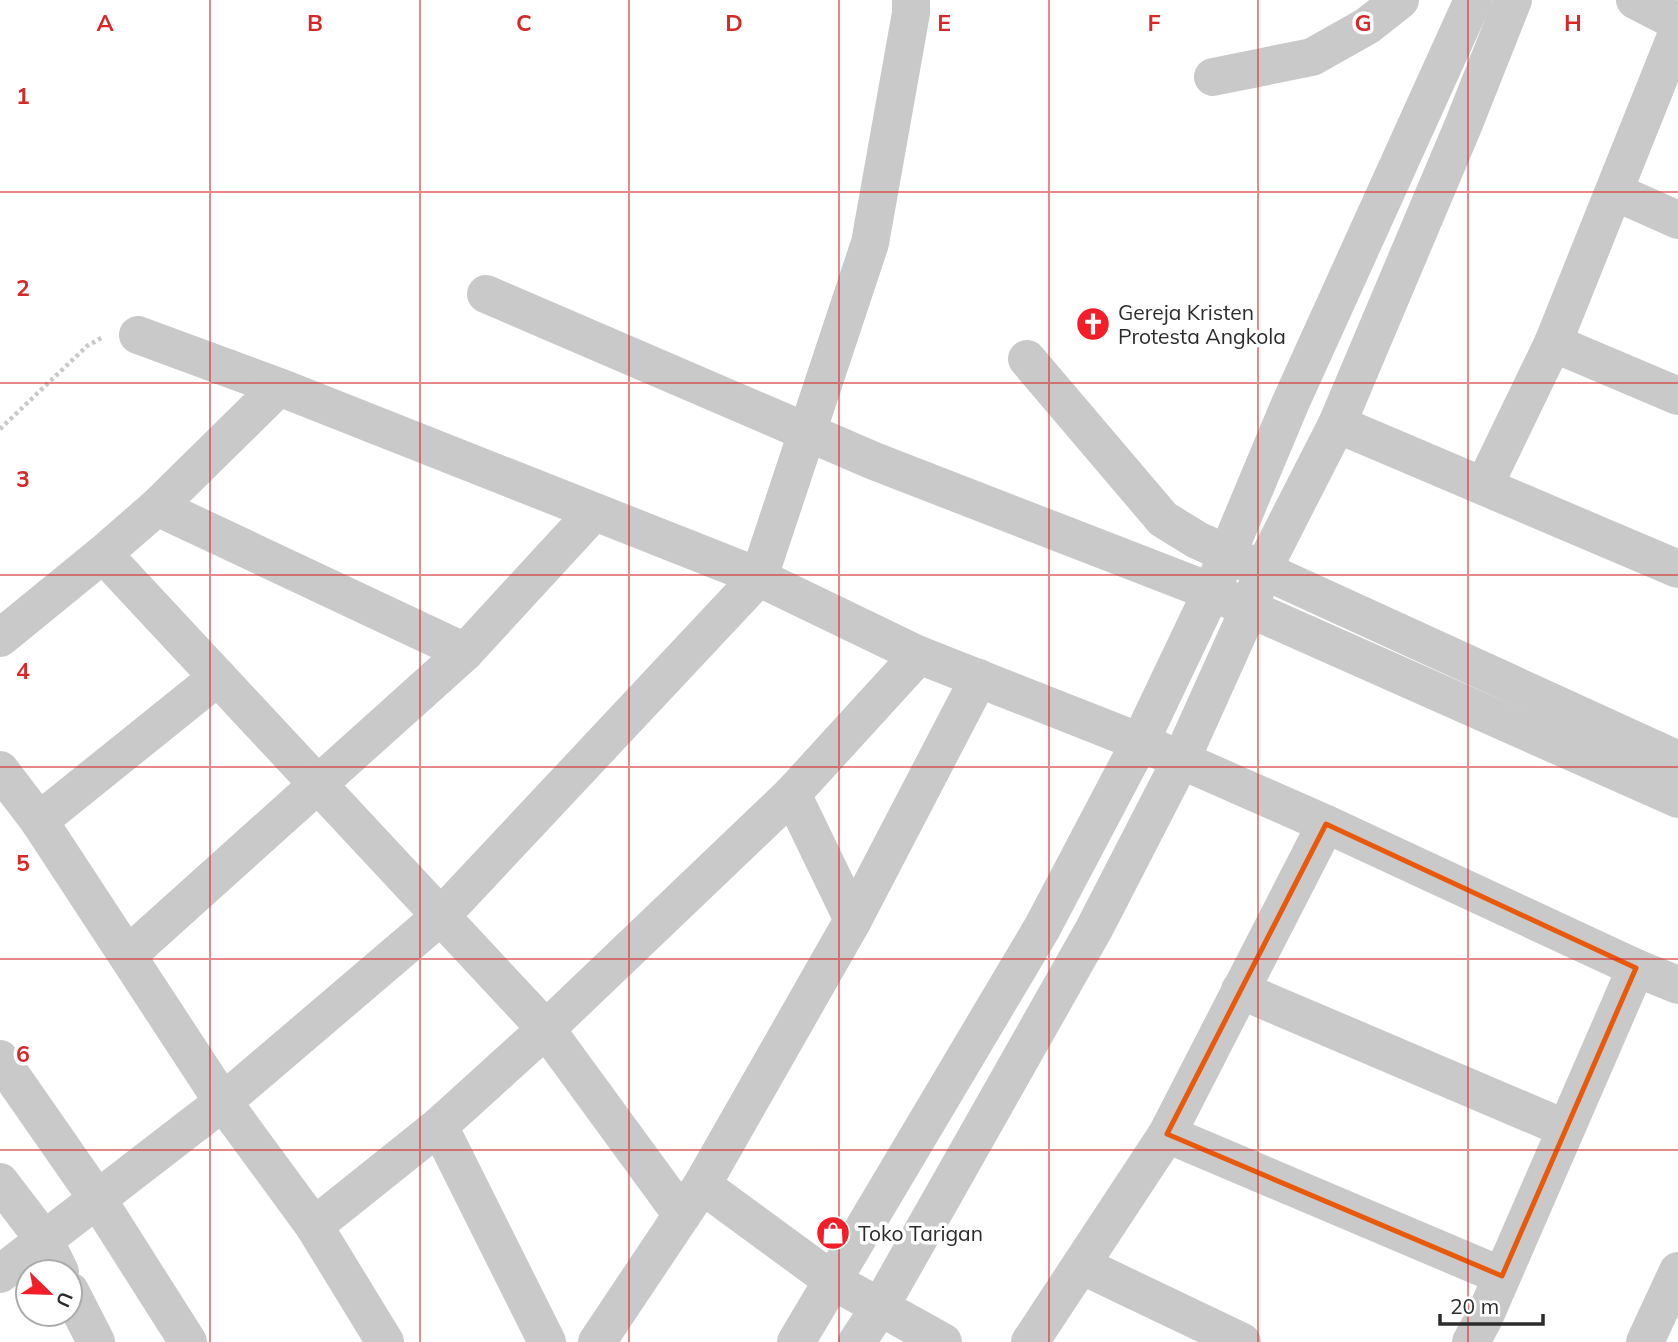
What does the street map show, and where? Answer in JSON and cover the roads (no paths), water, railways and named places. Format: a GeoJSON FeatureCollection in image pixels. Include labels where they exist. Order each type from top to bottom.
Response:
{"type":"FeatureCollection","features":[{"type":"Feature","properties":{"kind":"street"},"geometry":{"type":"LineString","coordinates":[[0,1274],[53,1256],[96,1198],[223,1102],[441,916],[759,578],[870,243],[911,13],[911,0]]}},
{"type":"Feature","properties":{"kind":"street"},"geometry":{"type":"LineString","coordinates":[[1213,77],[1312,57],[1367,26],[1400,0]]}},
{"type":"Feature","properties":{"kind":"street"},"geometry":{"type":"LineString","coordinates":[[857,1342],[880,1307],[1094,929],[1181,760],[1249,609],[1263,569],[1337,424],[1463,126],[1513,0]]}},
{"type":"Feature","properties":{"kind":"street"},"geometry":{"type":"LineString","coordinates":[[1635,0],[1678,22]]}},
{"type":"Feature","properties":{"kind":"street"},"geometry":{"type":"LineString","coordinates":[[796,1342],[1042,928],[1140,742],[1212,592],[1290,404],[1463,5]]}},
{"type":"Feature","properties":{"kind":"street"},"geometry":{"type":"LineString","coordinates":[[1483,486],[1553,344],[1678,32]]}},
{"type":"Feature","properties":{"kind":"street"},"geometry":{"type":"LineString","coordinates":[[1615,192],[1678,220]]}},
{"type":"Feature","properties":{"kind":"street"},"geometry":{"type":"LineString","coordinates":[[486,294],[874,461],[1212,592],[1678,799]]}},
{"type":"Feature","properties":{"kind":"street"},"geometry":{"type":"LineString","coordinates":[[138,335],[279,387],[759,578],[919,655],[1140,742],[1678,985]]}},
{"type":"Feature","properties":{"kind":"street"},"geometry":{"type":"LineString","coordinates":[[1553,344],[1678,396]]}},
{"type":"Feature","properties":{"kind":"street"},"geometry":{"type":"LineString","coordinates":[[1027,359],[1163,519],[1197,540],[1678,760]]}},
{"type":"Feature","properties":{"kind":"street"},"geometry":{"type":"LineString","coordinates":[[0,638],[157,507],[279,387]]}},
{"type":"Feature","properties":{"kind":"street"},"geometry":{"type":"LineString","coordinates":[[1337,424],[1678,569]]}},
{"type":"Feature","properties":{"kind":"street"},"geometry":{"type":"LineString","coordinates":[[157,507],[465,652]]}},
{"type":"Feature","properties":{"kind":"street"},"geometry":{"type":"LineString","coordinates":[[128,955],[465,652],[594,512]]}},
{"type":"Feature","properties":{"kind":"street"},"geometry":{"type":"LineString","coordinates":[[103,554],[546,1029],[692,1200],[943,1342]]}},
{"type":"Feature","properties":{"kind":"street"},"geometry":{"type":"LineString","coordinates":[[314,1226],[439,1126],[546,1029],[792,794],[919,655]]}},
{"type":"Feature","properties":{"kind":"street"},"geometry":{"type":"LineString","coordinates":[[39,821],[218,677]]}},
{"type":"Feature","properties":{"kind":"street"},"geometry":{"type":"LineString","coordinates":[[597,1342],[692,1200],[853,920],[979,678]]}},
{"type":"Feature","properties":{"kind":"street"},"geometry":{"type":"LineString","coordinates":[[0,770],[39,821],[223,1102],[314,1226],[385,1342]]}},
{"type":"Feature","properties":{"kind":"street"},"geometry":{"type":"LineString","coordinates":[[792,794],[853,920]]}},
{"type":"Feature","properties":{"kind":"street"},"geometry":{"type":"LineString","coordinates":[[1030,1342],[1167,1134],[1326,824]]}},
{"type":"Feature","properties":{"kind":"street"},"geometry":{"type":"LineString","coordinates":[[1471,1342],[1636,968]]}},
{"type":"Feature","properties":{"kind":"street"},"geometry":{"type":"LineString","coordinates":[[1240,990],[1564,1128]]}},
{"type":"Feature","properties":{"kind":"street"},"geometry":{"type":"LineString","coordinates":[[0,1059],[96,1198],[187,1342]]}},
{"type":"Feature","properties":{"kind":"street"},"geometry":{"type":"LineString","coordinates":[[439,1126],[547,1342]]}},
{"type":"Feature","properties":{"kind":"street"},"geometry":{"type":"LineString","coordinates":[[1167,1134],[1502,1276]]}},
{"type":"Feature","properties":{"kind":"street"},"geometry":{"type":"LineString","coordinates":[[0,1182],[53,1256]]}},
{"type":"Feature","properties":{"kind":"street"},"geometry":{"type":"LineString","coordinates":[[1081,1265],[1242,1342]]}},
{"type":"Feature","properties":{"kind":"street"},"geometry":{"type":"LineString","coordinates":[[1646,1342],[1678,1271]]}},
{"type":"Feature","properties":{"kind":"street"},"geometry":{"type":"LineString","coordinates":[[84,1318],[96,1342]]}},
{"type":"Feature","properties":{"kind":"place","name":"Gereja Kristen Protesta Angkola"},"geometry":{"type":"Point","coordinates":[1093,324]}},
{"type":"Feature","properties":{"kind":"place","name":"Toko Tarigan"},"geometry":{"type":"Point","coordinates":[833,1233]}}]}
